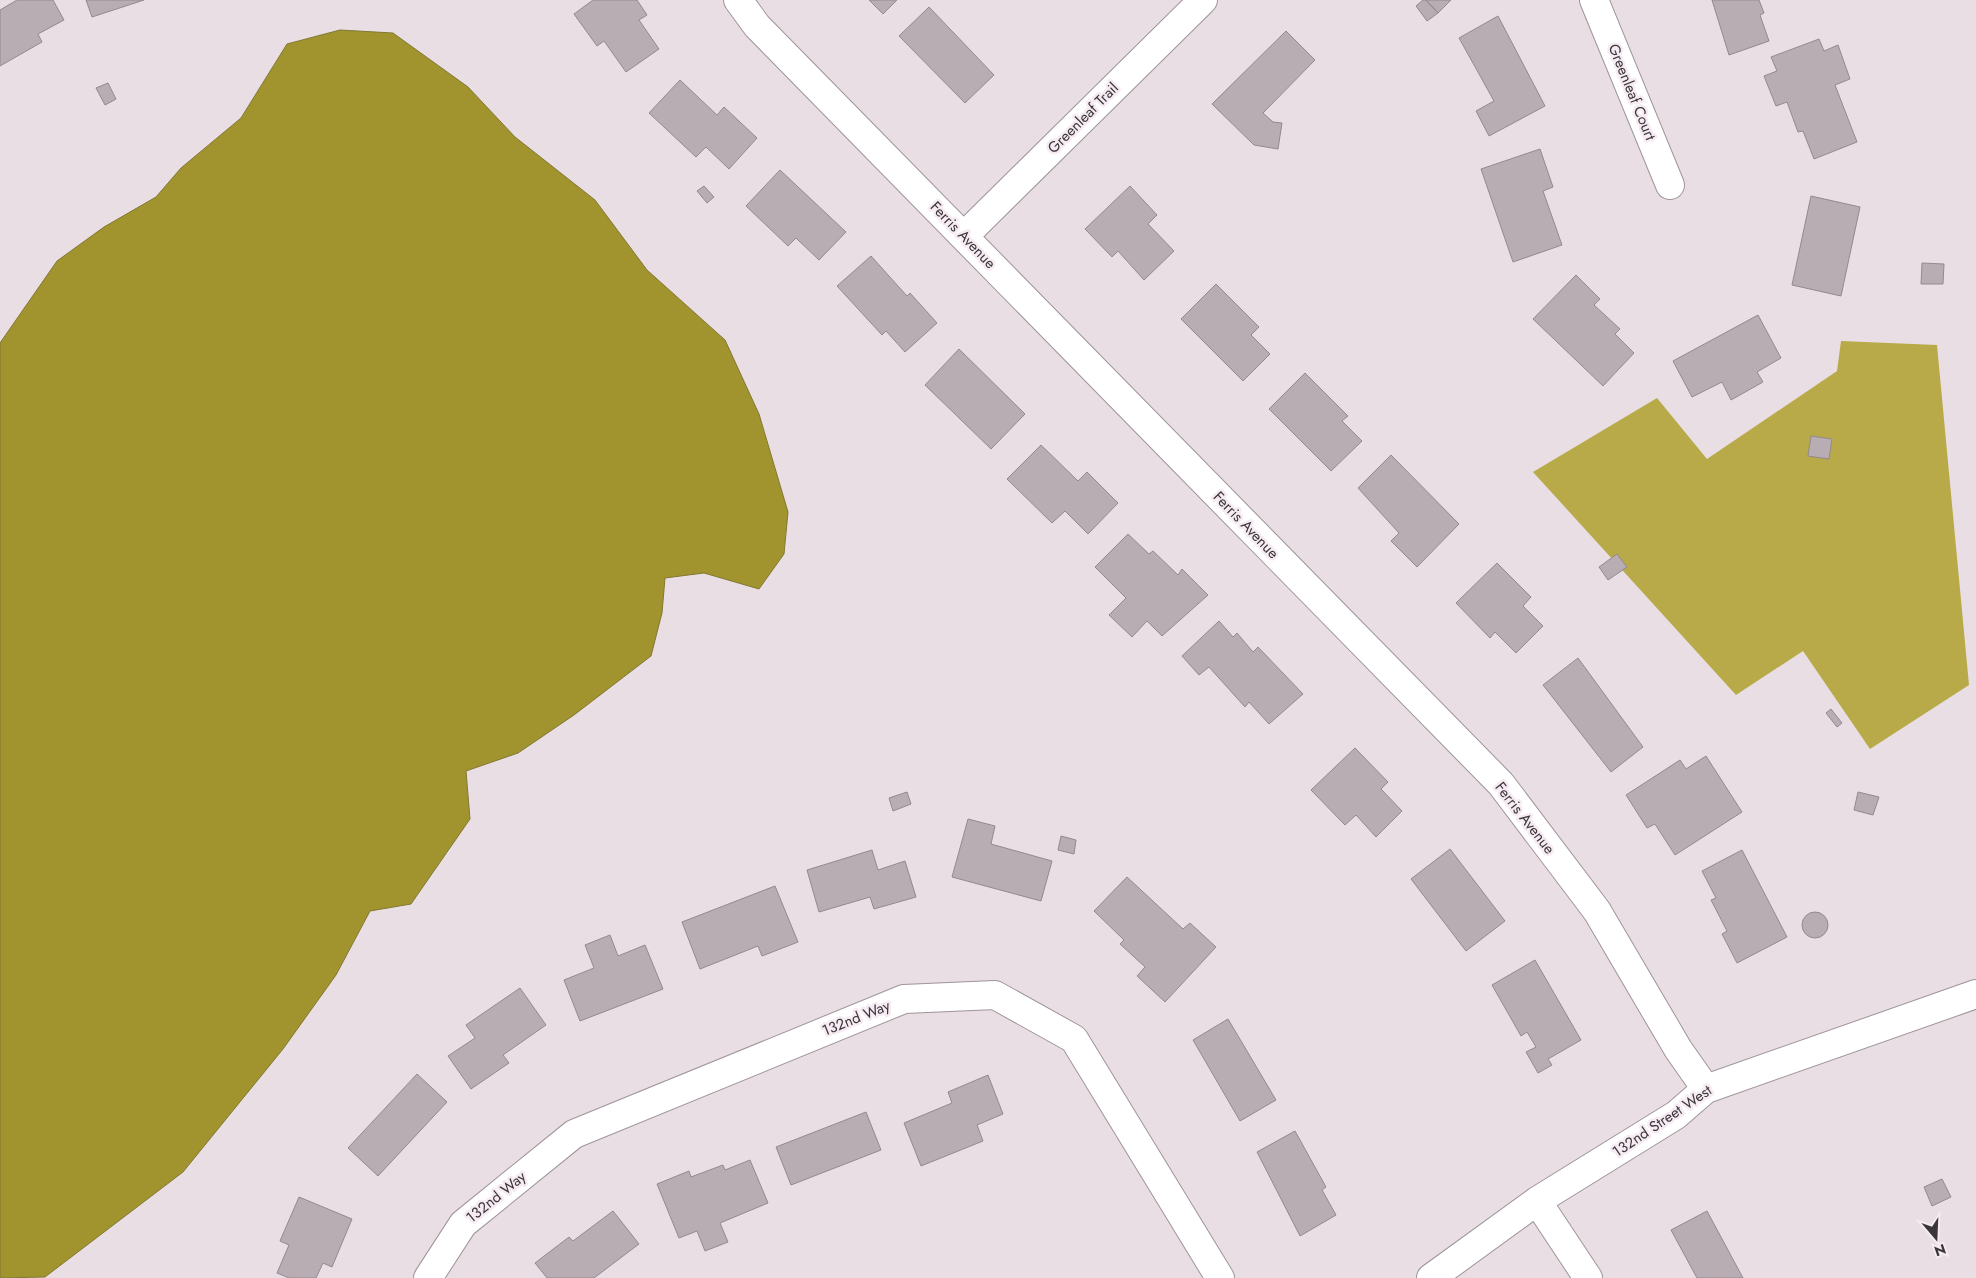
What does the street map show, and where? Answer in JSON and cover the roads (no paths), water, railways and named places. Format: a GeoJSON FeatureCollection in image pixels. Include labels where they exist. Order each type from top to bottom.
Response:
{"type":"FeatureCollection","features":[{"type":"Feature","properties":{"kind":"street","name":"Ferris Avenue"},"geometry":{"type":"LineString","coordinates":[[738,0],[757,26],[1501,784],[1597,911],[1678,1049],[1706,1089]]}},
{"type":"Feature","properties":{"kind":"street","name":"Greenleaf Trail"},"geometry":{"type":"LineString","coordinates":[[964,236],[1202,0]]}},
{"type":"Feature","properties":{"kind":"street","name":"Greenleaf Court"},"geometry":{"type":"LineString","coordinates":[[1594,0],[1670,185]]}},
{"type":"Feature","properties":{"kind":"street","name":"132nd Street West"},"geometry":{"type":"LineString","coordinates":[[1431,1278],[1537,1202],[1676,1115],[1706,1089],[1976,994]]}},
{"type":"Feature","properties":{"kind":"street","name":"132nd Way"},"geometry":{"type":"LineString","coordinates":[[428,1278],[463,1224],[574,1134],[904,999],[994,996],[1074,1039],[1220,1278]]}},
{"type":"Feature","properties":{"kind":"street"},"geometry":{"type":"LineString","coordinates":[[1537,1202],[1588,1278]]}}]}
